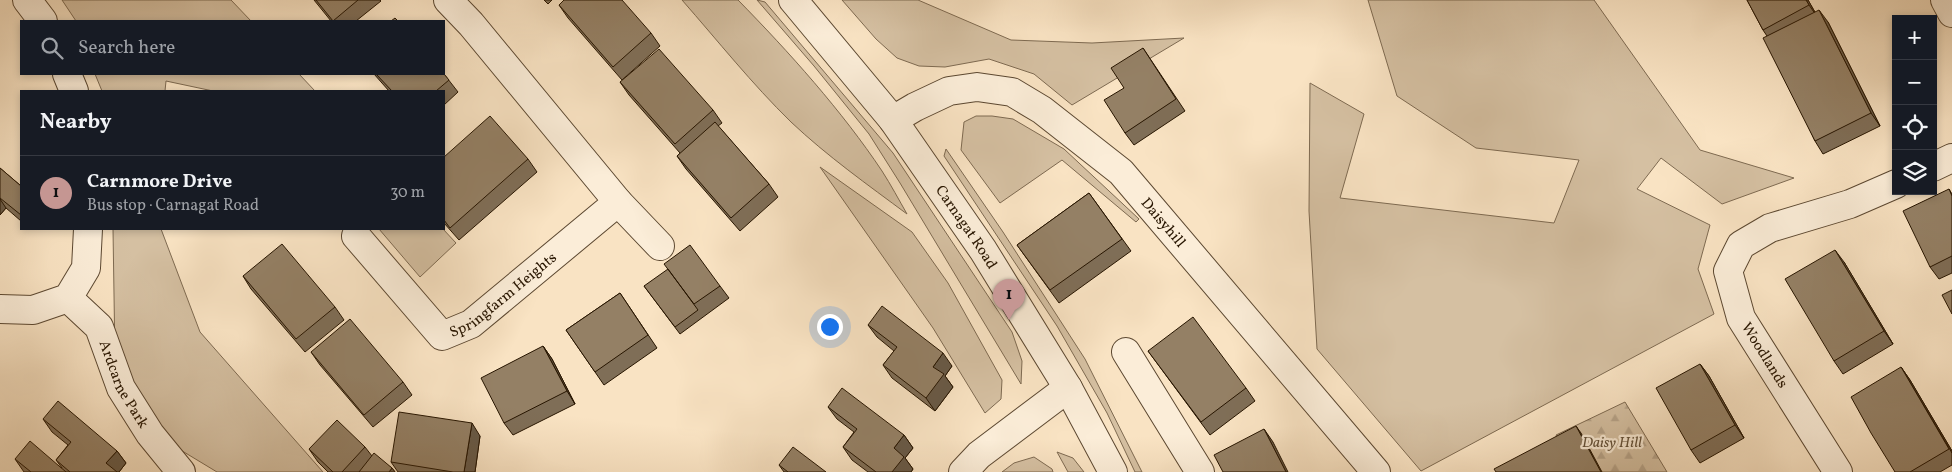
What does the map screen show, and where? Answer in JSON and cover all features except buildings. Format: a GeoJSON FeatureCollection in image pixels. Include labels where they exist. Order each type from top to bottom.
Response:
{"type":"FeatureCollection","features":[{"type":"Feature","properties":{"kind":"street"},"geometry":{"type":"LineString","coordinates":[[27,0],[41,20]]}},
{"type":"Feature","properties":{"kind":"street"},"geometry":{"type":"LineString","coordinates":[[448,0],[472,24],[618,202],[660,246]]}},
{"type":"Feature","properties":{"kind":"street","name":"Carnagat Road"},"geometry":{"type":"LineString","coordinates":[[794,0],[893,120],[983,250],[1068,388],[1113,472]]}},
{"type":"Feature","properties":{"kind":"street"},"geometry":{"type":"LineString","coordinates":[[1945,0],[1952,13]]}},
{"type":"Feature","properties":{"kind":"street"},"geometry":{"type":"LineString","coordinates":[[67,75],[74,90]]}},
{"type":"Feature","properties":{"kind":"street","name":"Daisyhill"},"geometry":{"type":"LineString","coordinates":[[893,120],[949,91],[976,87],[1012,92],[1042,110],[1121,172],[1376,472]]}},
{"type":"Feature","properties":{"kind":"street"},"geometry":{"type":"LineString","coordinates":[[1937,165],[1952,158]]}},
{"type":"Feature","properties":{"kind":"street","name":"Woodlands"},"geometry":{"type":"LineString","coordinates":[[1838,472],[1741,318],[1728,272],[1741,245],[1770,228],[1850,204],[1892,186]]}},
{"type":"Feature","properties":{"kind":"street","name":"Springfarm Heights"},"geometry":{"type":"LineString","coordinates":[[356,236],[442,336],[472,324],[618,202]]}},
{"type":"Feature","properties":{"kind":"street"},"geometry":{"type":"LineString","coordinates":[[0,309],[32,310],[68,298],[86,268],[88,230]]}},
{"type":"Feature","properties":{"kind":"street","name":"Ardcarne Park"},"geometry":{"type":"LineString","coordinates":[[68,298],[99,327],[121,388],[150,434],[182,472]]}},
{"type":"Feature","properties":{"kind":"street"},"geometry":{"type":"LineString","coordinates":[[1126,352],[1200,472]]}},
{"type":"Feature","properties":{"kind":"street"},"geometry":{"type":"LineString","coordinates":[[963,472],[979,455],[1068,388]]}},
{"type":"Feature","properties":{"kind":"green space"},"geometry":{"type":"Polygon","coordinates":[[[62,0],[231,0],[250,20],[75,20],[62,0]]]}},
{"type":"Feature","properties":{"kind":"green space"},"geometry":{"type":"Polygon","coordinates":[[[682,0],[738,0],[795,61],[850,126],[882,171],[907,214],[833,158],[791,122],[749,78],[682,0]]]}},
{"type":"Feature","properties":{"kind":"green space"},"geometry":{"type":"Polygon","coordinates":[[[757,0],[765,2],[893,153],[1012,332],[1022,361],[1021,384],[869,134],[757,0]]]}},
{"type":"Feature","properties":{"kind":"green space"},"geometry":{"type":"Polygon","coordinates":[[[842,0],[918,0],[1011,40],[1092,43],[1184,38],[1072,105],[1034,74],[989,59],[945,67],[919,66],[897,58],[876,39],[842,0]]]}},
{"type":"Feature","properties":{"kind":"green space"},"geometry":{"type":"Polygon","coordinates":[[[1368,0],[1594,0],[1700,150],[1794,178],[1722,204],[1661,158],[1637,189],[1710,225],[1698,269],[1714,314],[1421,471],[1317,349],[1309,211],[1310,83],[1364,114],[1340,198],[1554,223],[1579,160],[1476,148],[1397,96],[1368,0]]]}},
{"type":"Feature","properties":{"kind":"green space"},"geometry":{"type":"Polygon","coordinates":[[[95,75],[300,75],[314,90],[208,90],[166,81],[165,90],[102,90],[95,75]]]}},
{"type":"Feature","properties":{"kind":"green space"},"geometry":{"type":"Polygon","coordinates":[[[976,116],[1013,119],[1064,149],[1139,219],[1136,222],[1062,160],[1000,203],[961,150],[964,122],[976,116]]]}},
{"type":"Feature","properties":{"kind":"green space"},"geometry":{"type":"Polygon","coordinates":[[[946,149],[1003,232],[1085,359],[1142,472],[1135,472],[1107,413],[1057,326],[944,156],[946,149]]]}},
{"type":"Feature","properties":{"kind":"green space"},"geometry":{"type":"Polygon","coordinates":[[[820,167],[912,232],[948,283],[1002,380],[1001,399],[985,413],[933,328],[820,167]]]}},
{"type":"Feature","properties":{"kind":"green space"},"geometry":{"type":"Polygon","coordinates":[[[113,230],[161,230],[200,332],[323,472],[217,472],[169,443],[115,359],[113,230]]]}},
{"type":"Feature","properties":{"kind":"green space"},"geometry":{"type":"Polygon","coordinates":[[[380,230],[444,230],[456,243],[420,277],[380,230]]]}},
{"type":"Feature","properties":{"kind":"green space","name":"Daisy Hill"},"geometry":{"type":"Polygon","coordinates":[[[1625,402],[1667,472],[1575,472],[1556,435],[1625,402]]]}},
{"type":"Feature","properties":{"kind":"green space"},"geometry":{"type":"Polygon","coordinates":[[[1057,452],[1073,458],[1084,472],[1068,472],[1057,452]]]}},
{"type":"Feature","properties":{"kind":"green space"},"geometry":{"type":"Polygon","coordinates":[[[1034,457],[1052,469],[1053,472],[1002,472],[1014,463],[1034,457]]]}},
{"type":"Feature","properties":{"kind":"place","name":"Carnmore Drive"},"geometry":{"type":"Point","coordinates":[1009,320]}}]}
